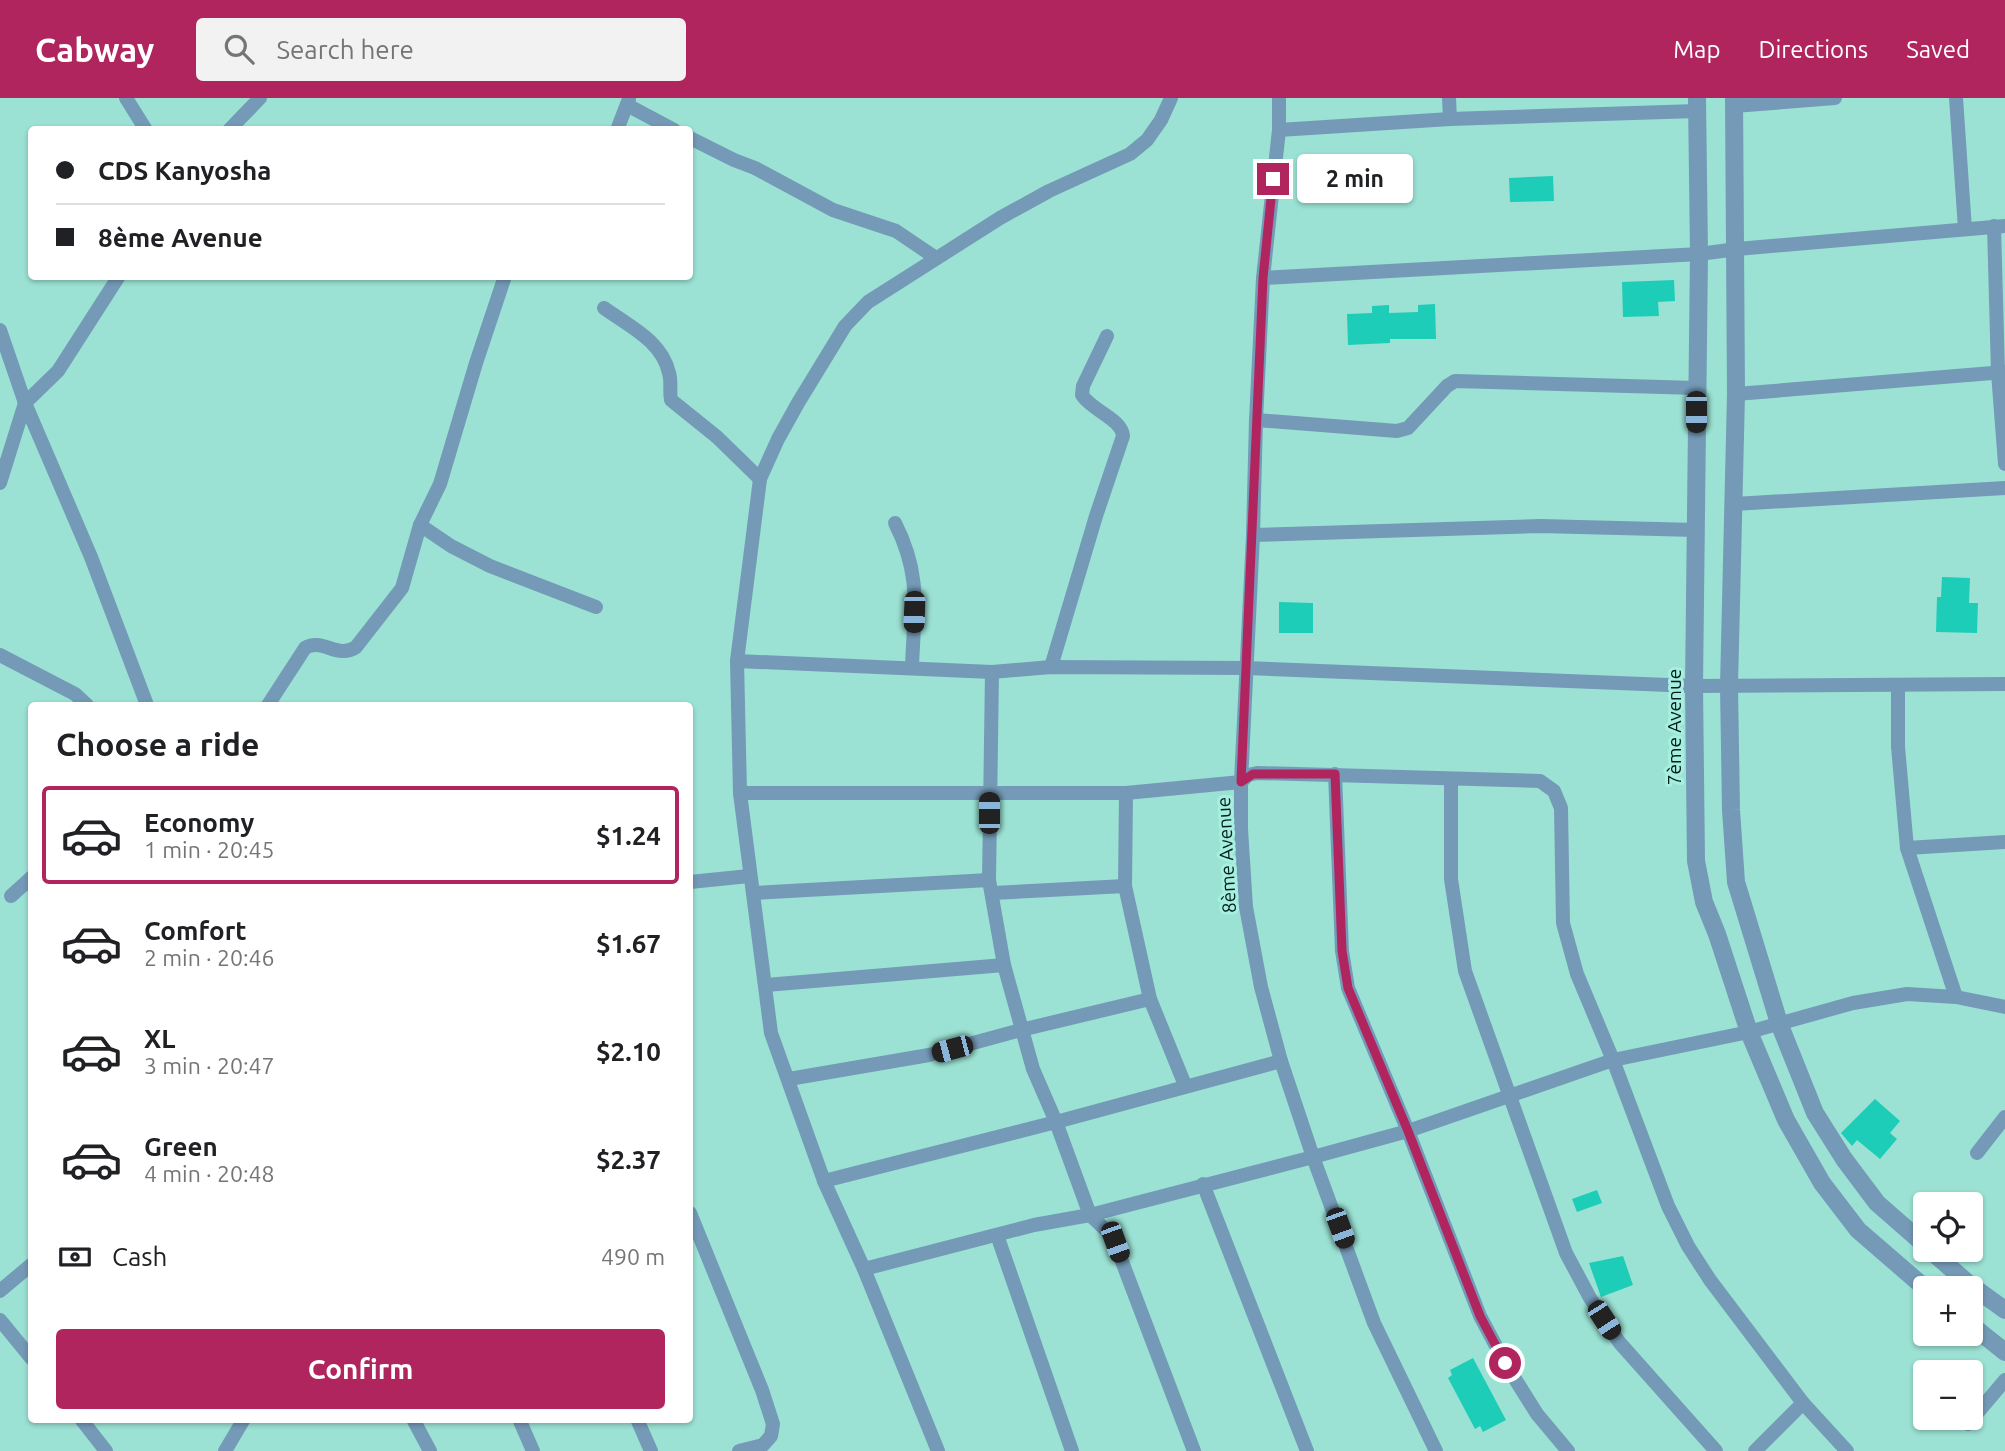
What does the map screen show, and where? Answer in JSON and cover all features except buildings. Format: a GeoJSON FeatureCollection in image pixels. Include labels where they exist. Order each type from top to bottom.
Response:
{"type":"FeatureCollection","features":[{"type":"Feature","properties":{"kind":"street"},"geometry":{"type":"LineString","coordinates":[[126,98],[144,126]]}},
{"type":"Feature","properties":{"kind":"street"},"geometry":{"type":"LineString","coordinates":[[233,126],[260,98]]}},
{"type":"Feature","properties":{"kind":"street"},"geometry":{"type":"LineString","coordinates":[[938,1451],[864,1269],[824,1181],[771,1033],[740,793],[737,661],[760,480],[797,403],[845,326],[868,302],[1000,218],[1049,191],[1130,154],[1147,140],[1161,120],[1171,98]]}},
{"type":"Feature","properties":{"kind":"street","name":"8ème Avenue"},"geometry":{"type":"LineString","coordinates":[[1279,98],[1279,130],[1263,278],[1241,782],[1246,907],[1261,987],[1281,1061],[1314,1157],[1374,1323],[1436,1451]]}},
{"type":"Feature","properties":{"kind":"street"},"geometry":{"type":"LineString","coordinates":[[1450,98],[1450,118]]}},
{"type":"Feature","properties":{"kind":"street"},"geometry":{"type":"LineString","coordinates":[[1580,98],[1580,114]]}},
{"type":"Feature","properties":{"kind":"street"},"geometry":{"type":"LineString","coordinates":[[1835,98],[1734,102],[1737,249],[1730,686],[1731,810],[1736,883],[1779,1023],[1815,1113],[1844,1159],[1877,1203],[1913,1234]]}},
{"type":"Feature","properties":{"kind":"street"},"geometry":{"type":"LineString","coordinates":[[1956,98],[1965,229]]}},
{"type":"Feature","properties":{"kind":"street"},"geometry":{"type":"LineString","coordinates":[[619,126],[628,102],[667,126]]}},
{"type":"Feature","properties":{"kind":"street"},"geometry":{"type":"LineString","coordinates":[[1279,130],[1697,105]]}},
{"type":"Feature","properties":{"kind":"street","name":"7ème Avenue"},"geometry":{"type":"LineString","coordinates":[[1697,105],[1699,254],[1694,686],[1696,861],[1704,902],[1749,1032],[1786,1120],[1822,1183],[1858,1230],[1913,1278]]}},
{"type":"Feature","properties":{"kind":"street"},"geometry":{"type":"LineString","coordinates":[[693,140],[755,168],[833,210],[896,231],[936,258]]}},
{"type":"Feature","properties":{"kind":"street"},"geometry":{"type":"LineString","coordinates":[[1263,278],[1699,254],[2000,226],[2005,464]]}},
{"type":"Feature","properties":{"kind":"street"},"geometry":{"type":"LineString","coordinates":[[0,483],[24,403],[58,371],[116,280]]}},
{"type":"Feature","properties":{"kind":"street"},"geometry":{"type":"LineString","coordinates":[[270,702],[302,653],[311,645],[319,644],[337,652],[349,652],[356,647],[402,588],[420,525],[440,484],[504,280]]}},
{"type":"Feature","properties":{"kind":"street"},"geometry":{"type":"LineString","coordinates":[[604,308],[650,341],[659,351],[670,374],[671,400],[717,437],[760,480]]}},
{"type":"Feature","properties":{"kind":"street"},"geometry":{"type":"LineString","coordinates":[[0,330],[24,403],[91,557],[146,702]]}},
{"type":"Feature","properties":{"kind":"street"},"geometry":{"type":"LineString","coordinates":[[1051,667],[1123,436],[1119,425],[1087,403],[1082,395],[1083,386],[1107,336]]}},
{"type":"Feature","properties":{"kind":"street"},"geometry":{"type":"LineString","coordinates":[[1736,394],[2002,372]]}},
{"type":"Feature","properties":{"kind":"street"},"geometry":{"type":"LineString","coordinates":[[1256,420],[1397,432],[1408,428],[1447,386],[1455,381],[1696,388]]}},
{"type":"Feature","properties":{"kind":"street"},"geometry":{"type":"LineString","coordinates":[[1734,504],[2005,488]]}},
{"type":"Feature","properties":{"kind":"street"},"geometry":{"type":"LineString","coordinates":[[895,523],[911,559],[915,584],[912,667]]}},
{"type":"Feature","properties":{"kind":"street"},"geometry":{"type":"LineString","coordinates":[[420,525],[451,546],[490,566],[596,607]]}},
{"type":"Feature","properties":{"kind":"street"},"geometry":{"type":"LineString","coordinates":[[1253,535],[1540,526],[1696,530]]}},
{"type":"Feature","properties":{"kind":"street"},"geometry":{"type":"LineString","coordinates":[[0,655],[75,694],[84,702]]}},
{"type":"Feature","properties":{"kind":"street"},"geometry":{"type":"LineString","coordinates":[[737,661],[992,672],[1051,667],[1246,668],[1694,686],[2005,684]]}},
{"type":"Feature","properties":{"kind":"street"},"geometry":{"type":"LineString","coordinates":[[992,672],[989,791],[991,887],[1004,965],[1033,1069],[1090,1214],[1115,1242],[1194,1451]]}},
{"type":"Feature","properties":{"kind":"street"},"geometry":{"type":"LineString","coordinates":[[1898,685],[1898,747],[1906,848],[1956,997]]}},
{"type":"Feature","properties":{"kind":"street"},"geometry":{"type":"LineString","coordinates":[[740,793],[1126,793],[1241,782],[1253,774],[1540,781],[1554,791],[1561,808],[1563,923],[1577,974],[1613,1060],[1668,1206],[1688,1246],[1710,1280],[1803,1402],[1847,1451]]}},
{"type":"Feature","properties":{"kind":"street"},"geometry":{"type":"LineString","coordinates":[[1335,774],[1336,844],[1348,988],[1408,1131],[1480,1316],[1537,1414],[1568,1451]]}},
{"type":"Feature","properties":{"kind":"street"},"geometry":{"type":"LineString","coordinates":[[1451,779],[1451,879],[1465,971],[1566,1253],[1590,1298],[1619,1342],[1716,1451]]}},
{"type":"Feature","properties":{"kind":"street"},"geometry":{"type":"LineString","coordinates":[[1126,793],[1125,886],[1150,999],[1185,1085]]}},
{"type":"Feature","properties":{"kind":"street"},"geometry":{"type":"LineString","coordinates":[[1906,848],[2005,842]]}},
{"type":"Feature","properties":{"kind":"street"},"geometry":{"type":"LineString","coordinates":[[693,882],[749,876]]}},
{"type":"Feature","properties":{"kind":"street"},"geometry":{"type":"LineString","coordinates":[[11,896],[28,881]]}},
{"type":"Feature","properties":{"kind":"street"},"geometry":{"type":"LineString","coordinates":[[753,893],[1125,886]]}},
{"type":"Feature","properties":{"kind":"street"},"geometry":{"type":"LineString","coordinates":[[766,985],[1004,965]]}},
{"type":"Feature","properties":{"kind":"street"},"geometry":{"type":"LineString","coordinates":[[864,1269],[1314,1157],[1408,1131],[1613,1060],[1749,1032],[1853,1003],[1907,994],[1956,997],[2005,1007]]}},
{"type":"Feature","properties":{"kind":"street"},"geometry":{"type":"LineString","coordinates":[[789,1079],[929,1055],[1150,999]]}},
{"type":"Feature","properties":{"kind":"street"},"geometry":{"type":"LineString","coordinates":[[824,1181],[1281,1061]]}},
{"type":"Feature","properties":{"kind":"street"},"geometry":{"type":"LineString","coordinates":[[1978,1153],[2005,1117]]}},
{"type":"Feature","properties":{"kind":"street"},"geometry":{"type":"LineString","coordinates":[[1203,1184],[1307,1451]]}},
{"type":"Feature","properties":{"kind":"street"},"geometry":{"type":"LineString","coordinates":[[693,1220],[773,1424],[771,1436],[763,1445],[739,1451]]}},
{"type":"Feature","properties":{"kind":"street"},"geometry":{"type":"LineString","coordinates":[[997,1236],[1072,1451]]}},
{"type":"Feature","properties":{"kind":"street"},"geometry":{"type":"LineString","coordinates":[[1944,1262],[2005,1310]]}},
{"type":"Feature","properties":{"kind":"street"},"geometry":{"type":"LineString","coordinates":[[0,1291],[28,1267]]}},
{"type":"Feature","properties":{"kind":"street"},"geometry":{"type":"LineString","coordinates":[[0,1320],[28,1354]]}},
{"type":"Feature","properties":{"kind":"street"},"geometry":{"type":"LineString","coordinates":[[1983,1334],[2005,1352]]}},
{"type":"Feature","properties":{"kind":"street"},"geometry":{"type":"LineString","coordinates":[[1983,1406],[2005,1380]]}},
{"type":"Feature","properties":{"kind":"street"},"geometry":{"type":"LineString","coordinates":[[1755,1451],[1803,1402]]}},
{"type":"Feature","properties":{"kind":"street"},"geometry":{"type":"LineString","coordinates":[[83,1423],[106,1451]]}},
{"type":"Feature","properties":{"kind":"street"},"geometry":{"type":"LineString","coordinates":[[225,1451],[242,1423]]}},
{"type":"Feature","properties":{"kind":"street"},"geometry":{"type":"LineString","coordinates":[[415,1423],[430,1451]]}},
{"type":"Feature","properties":{"kind":"street"},"geometry":{"type":"LineString","coordinates":[[521,1423],[533,1451]]}},
{"type":"Feature","properties":{"kind":"street"},"geometry":{"type":"LineString","coordinates":[[639,1423],[651,1451]]}},
{"type":"Feature","properties":{"kind":"street"},"geometry":{"type":"LineString","coordinates":[[412,1451],[421,1437]]}},
{"type":"Feature","properties":{"kind":"route"},"geometry":{"type":"LineString","coordinates":[[1273,179],[1263,278],[1241,782],[1253,774],[1335,774],[1342,951],[1348,988],[1408,1131],[1480,1316],[1505,1363]]}}]}
